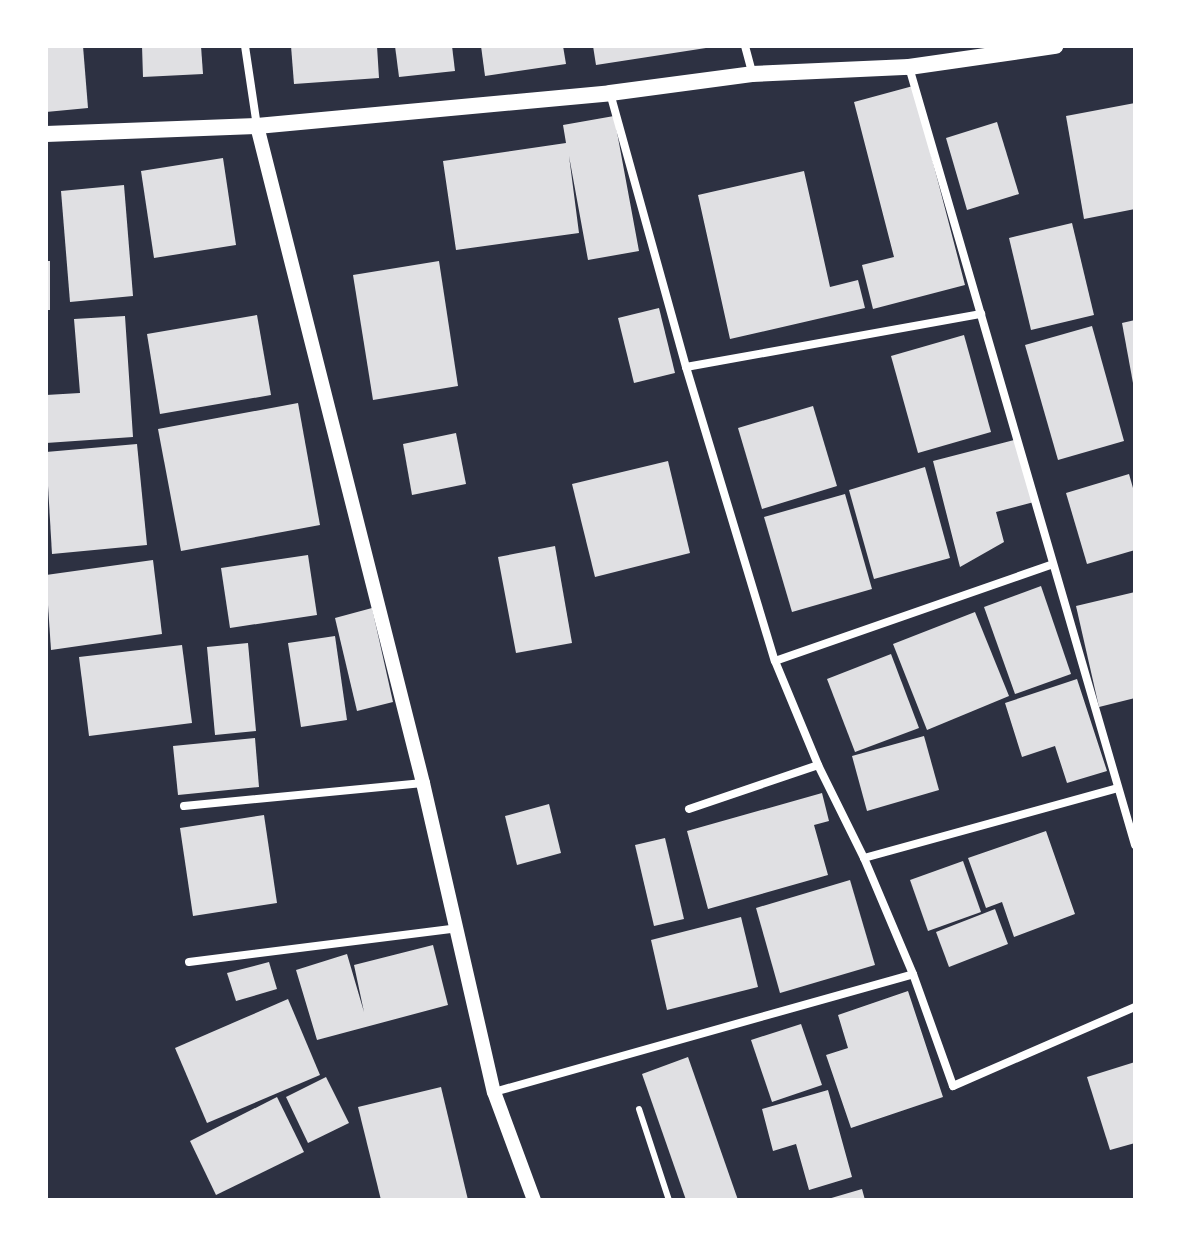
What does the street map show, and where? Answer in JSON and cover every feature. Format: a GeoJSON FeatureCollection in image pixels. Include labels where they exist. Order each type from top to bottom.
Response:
{"type":"FeatureCollection","features":[{"type":"Feature","properties":{"kind":"main road"},"geometry":{"type":"LineString","coordinates":[[46,134],[257,126],[610,93],[752,74],[909,67],[1055,46]]}},
{"type":"Feature","properties":{"kind":"street"},"geometry":{"type":"LineString","coordinates":[[245,46],[257,126],[423,783],[494,1092],[534,1200]]}},
{"type":"Feature","properties":{"kind":"street"},"geometry":{"type":"LineString","coordinates":[[745,46],[752,74]]}},
{"type":"Feature","properties":{"kind":"street"},"geometry":{"type":"LineString","coordinates":[[909,67],[1135,845]]}},
{"type":"Feature","properties":{"kind":"street"},"geometry":{"type":"LineString","coordinates":[[610,93],[686,367],[775,661],[818,765],[864,858],[913,974],[953,1086],[1135,1007]]}},
{"type":"Feature","properties":{"kind":"street"},"geometry":{"type":"LineString","coordinates":[[686,367],[981,314]]}},
{"type":"Feature","properties":{"kind":"street"},"geometry":{"type":"LineString","coordinates":[[775,661],[1053,564]]}},
{"type":"Feature","properties":{"kind":"street"},"geometry":{"type":"LineString","coordinates":[[689,809],[818,765]]}},
{"type":"Feature","properties":{"kind":"street"},"geometry":{"type":"LineString","coordinates":[[184,806],[423,783]]}},
{"type":"Feature","properties":{"kind":"street"},"geometry":{"type":"LineString","coordinates":[[864,858],[1118,788]]}},
{"type":"Feature","properties":{"kind":"street"},"geometry":{"type":"LineString","coordinates":[[189,962],[457,928]]}},
{"type":"Feature","properties":{"kind":"street"},"geometry":{"type":"LineString","coordinates":[[494,1092],[913,974]]}},
{"type":"Feature","properties":{"kind":"lane"},"geometry":{"type":"LineString","coordinates":[[639,1109],[669,1200]]}},
{"type":"Feature","properties":{"kind":"building"},"geometry":{"type":"Polygon","coordinates":[[[46,46],[83,46],[88,108],[46,112],[46,46]]]}},
{"type":"Feature","properties":{"kind":"building"},"geometry":{"type":"Polygon","coordinates":[[[142,46],[201,46],[203,74],[143,77],[142,46]]]}},
{"type":"Feature","properties":{"kind":"building"},"geometry":{"type":"Polygon","coordinates":[[[291,46],[377,46],[379,78],[294,84],[291,46]]]}},
{"type":"Feature","properties":{"kind":"building"},"geometry":{"type":"Polygon","coordinates":[[[395,46],[452,46],[455,71],[399,77],[395,46]]]}},
{"type":"Feature","properties":{"kind":"building"},"geometry":{"type":"Polygon","coordinates":[[[481,46],[563,46],[566,64],[485,76],[481,46]]]}},
{"type":"Feature","properties":{"kind":"building"},"geometry":{"type":"Polygon","coordinates":[[[593,46],[705,46],[706,48],[596,65],[593,46]]]}},
{"type":"Feature","properties":{"kind":"building"},"geometry":{"type":"Polygon","coordinates":[[[913,86],[965,285],[873,309],[862,265],[894,257],[854,102],[913,86]]]}},
{"type":"Feature","properties":{"kind":"building"},"geometry":{"type":"Polygon","coordinates":[[[1135,103],[1135,209],[1084,219],[1066,116],[1135,103]]]}},
{"type":"Feature","properties":{"kind":"building"},"geometry":{"type":"Polygon","coordinates":[[[614,116],[639,251],[588,260],[569,156],[579,233],[456,250],[443,161],[566,143],[563,125],[614,116]]]}},
{"type":"Feature","properties":{"kind":"building"},"geometry":{"type":"Polygon","coordinates":[[[997,122],[1019,194],[967,210],[946,138],[997,122]]]}},
{"type":"Feature","properties":{"kind":"building"},"geometry":{"type":"Polygon","coordinates":[[[223,158],[236,245],[154,258],[141,171],[223,158]]]}},
{"type":"Feature","properties":{"kind":"building"},"geometry":{"type":"Polygon","coordinates":[[[804,171],[830,287],[858,280],[865,308],[730,339],[698,195],[804,171]]]}},
{"type":"Feature","properties":{"kind":"building"},"geometry":{"type":"Polygon","coordinates":[[[124,185],[133,296],[70,302],[61,191],[124,185]]]}},
{"type":"Feature","properties":{"kind":"building"},"geometry":{"type":"Polygon","coordinates":[[[1072,223],[1094,315],[1031,330],[1009,238],[1072,223]]]}},
{"type":"Feature","properties":{"kind":"building"},"geometry":{"type":"Polygon","coordinates":[[[46,261],[50,261],[50,310],[46,310],[46,261]]]}},
{"type":"Feature","properties":{"kind":"building"},"geometry":{"type":"Polygon","coordinates":[[[439,261],[458,386],[373,400],[353,275],[439,261]]]}},
{"type":"Feature","properties":{"kind":"building"},"geometry":{"type":"Polygon","coordinates":[[[659,308],[675,373],[634,383],[618,318],[659,308]]]}},
{"type":"Feature","properties":{"kind":"building"},"geometry":{"type":"Polygon","coordinates":[[[257,315],[271,395],[160,414],[147,334],[257,315]]]}},
{"type":"Feature","properties":{"kind":"building"},"geometry":{"type":"Polygon","coordinates":[[[125,316],[133,437],[46,443],[46,395],[80,393],[74,319],[125,316]]]}},
{"type":"Feature","properties":{"kind":"building"},"geometry":{"type":"Polygon","coordinates":[[[1135,320],[1135,383],[1133,383],[1122,323],[1135,320]]]}},
{"type":"Feature","properties":{"kind":"building"},"geometry":{"type":"Polygon","coordinates":[[[1092,326],[1124,441],[1058,460],[1025,345],[1092,326]]]}},
{"type":"Feature","properties":{"kind":"building"},"geometry":{"type":"Polygon","coordinates":[[[964,335],[991,432],[918,453],[891,356],[964,335]]]}},
{"type":"Feature","properties":{"kind":"building"},"geometry":{"type":"Polygon","coordinates":[[[298,403],[320,525],[181,551],[158,429],[298,403]]]}},
{"type":"Feature","properties":{"kind":"building"},"geometry":{"type":"Polygon","coordinates":[[[813,406],[837,486],[762,509],[738,428],[813,406]]]}},
{"type":"Feature","properties":{"kind":"building"},"geometry":{"type":"Polygon","coordinates":[[[456,433],[466,484],[412,495],[403,444],[456,433]]]}},
{"type":"Feature","properties":{"kind":"building"},"geometry":{"type":"Polygon","coordinates":[[[1018,439],[1034,502],[996,512],[1004,542],[960,567],[933,461],[1018,439]]]}},
{"type":"Feature","properties":{"kind":"building"},"geometry":{"type":"Polygon","coordinates":[[[137,444],[147,545],[52,554],[46,452],[137,444]]]}},
{"type":"Feature","properties":{"kind":"building"},"geometry":{"type":"Polygon","coordinates":[[[668,461],[690,553],[595,577],[572,484],[668,461]]]}},
{"type":"Feature","properties":{"kind":"building"},"geometry":{"type":"Polygon","coordinates":[[[925,467],[950,558],[874,579],[849,490],[925,467]]]}},
{"type":"Feature","properties":{"kind":"building"},"geometry":{"type":"Polygon","coordinates":[[[1129,474],[1135,495],[1135,550],[1087,564],[1066,493],[1129,474]]]}},
{"type":"Feature","properties":{"kind":"building"},"geometry":{"type":"Polygon","coordinates":[[[845,494],[872,589],[792,612],[764,517],[845,494]]]}},
{"type":"Feature","properties":{"kind":"building"},"geometry":{"type":"Polygon","coordinates":[[[555,546],[572,643],[516,653],[498,557],[555,546]]]}},
{"type":"Feature","properties":{"kind":"building"},"geometry":{"type":"Polygon","coordinates":[[[308,555],[317,615],[230,628],[221,568],[308,555]]]}},
{"type":"Feature","properties":{"kind":"building"},"geometry":{"type":"Polygon","coordinates":[[[153,560],[162,634],[51,650],[46,575],[153,560]]]}},
{"type":"Feature","properties":{"kind":"building"},"geometry":{"type":"Polygon","coordinates":[[[1041,586],[1071,674],[1015,694],[984,607],[1041,586]]]}},
{"type":"Feature","properties":{"kind":"building"},"geometry":{"type":"Polygon","coordinates":[[[1135,592],[1135,698],[1099,707],[1076,606],[1135,592]]]}},
{"type":"Feature","properties":{"kind":"building"},"geometry":{"type":"Polygon","coordinates":[[[372,608],[393,702],[357,711],[335,618],[372,608]]]}},
{"type":"Feature","properties":{"kind":"building"},"geometry":{"type":"Polygon","coordinates":[[[975,612],[1009,696],[927,730],[893,644],[975,612]]]}},
{"type":"Feature","properties":{"kind":"building"},"geometry":{"type":"Polygon","coordinates":[[[335,636],[347,720],[301,727],[288,643],[335,636]]]}},
{"type":"Feature","properties":{"kind":"building"},"geometry":{"type":"Polygon","coordinates":[[[248,643],[256,731],[215,735],[207,647],[248,643]]]}},
{"type":"Feature","properties":{"kind":"building"},"geometry":{"type":"Polygon","coordinates":[[[182,645],[192,723],[89,736],[79,657],[182,645]]]}},
{"type":"Feature","properties":{"kind":"building"},"geometry":{"type":"Polygon","coordinates":[[[891,654],[919,728],[855,752],[827,679],[891,654]]]}},
{"type":"Feature","properties":{"kind":"building"},"geometry":{"type":"Polygon","coordinates":[[[1077,679],[1107,771],[1067,783],[1055,746],[1022,757],[1005,703],[1077,679]]]}},
{"type":"Feature","properties":{"kind":"building"},"geometry":{"type":"Polygon","coordinates":[[[924,736],[939,790],[867,811],[852,756],[924,736]]]}},
{"type":"Feature","properties":{"kind":"building"},"geometry":{"type":"Polygon","coordinates":[[[255,738],[259,787],[178,795],[173,746],[255,738]]]}},
{"type":"Feature","properties":{"kind":"building"},"geometry":{"type":"Polygon","coordinates":[[[822,793],[829,821],[814,825],[828,875],[708,909],[687,831],[822,793]]]}},
{"type":"Feature","properties":{"kind":"building"},"geometry":{"type":"Polygon","coordinates":[[[549,804],[561,853],[517,865],[505,816],[549,804]]]}},
{"type":"Feature","properties":{"kind":"building"},"geometry":{"type":"Polygon","coordinates":[[[264,815],[277,903],[193,916],[180,828],[264,815]]]}},
{"type":"Feature","properties":{"kind":"building"},"geometry":{"type":"Polygon","coordinates":[[[1046,831],[1075,914],[1014,937],[1002,902],[986,908],[968,858],[1046,831]]]}},
{"type":"Feature","properties":{"kind":"building"},"geometry":{"type":"Polygon","coordinates":[[[665,838],[684,919],[654,926],[635,845],[665,838]]]}},
{"type":"Feature","properties":{"kind":"building"},"geometry":{"type":"Polygon","coordinates":[[[963,861],[981,912],[928,931],[910,880],[963,861]]]}},
{"type":"Feature","properties":{"kind":"building"},"geometry":{"type":"Polygon","coordinates":[[[850,880],[875,965],[780,993],[756,908],[850,880]]]}},
{"type":"Feature","properties":{"kind":"building"},"geometry":{"type":"Polygon","coordinates":[[[995,909],[1008,944],[949,967],[936,932],[995,909]]]}},
{"type":"Feature","properties":{"kind":"building"},"geometry":{"type":"Polygon","coordinates":[[[741,917],[758,987],[667,1010],[651,940],[741,917]]]}},
{"type":"Feature","properties":{"kind":"building"},"geometry":{"type":"Polygon","coordinates":[[[433,945],[448,1005],[317,1040],[296,970],[347,954],[364,1012],[354,965],[433,945]]]}},
{"type":"Feature","properties":{"kind":"building"},"geometry":{"type":"Polygon","coordinates":[[[269,962],[277,989],[236,1001],[227,973],[269,962]]]}},
{"type":"Feature","properties":{"kind":"building"},"geometry":{"type":"Polygon","coordinates":[[[908,991],[943,1097],[851,1128],[826,1055],[848,1048],[838,1015],[908,991]]]}},
{"type":"Feature","properties":{"kind":"building"},"geometry":{"type":"Polygon","coordinates":[[[288,999],[320,1075],[207,1123],[175,1048],[288,999]]]}},
{"type":"Feature","properties":{"kind":"building"},"geometry":{"type":"Polygon","coordinates":[[[801,1024],[822,1085],[772,1102],[751,1040],[801,1024]]]}},
{"type":"Feature","properties":{"kind":"building"},"geometry":{"type":"Polygon","coordinates":[[[688,1057],[738,1200],[686,1200],[642,1074],[688,1057]]]}},
{"type":"Feature","properties":{"kind":"building"},"geometry":{"type":"Polygon","coordinates":[[[1135,1062],[1135,1143],[1110,1150],[1087,1077],[1135,1062]]]}},
{"type":"Feature","properties":{"kind":"building"},"geometry":{"type":"Polygon","coordinates":[[[326,1077],[349,1123],[308,1143],[286,1097],[326,1077]]]}},
{"type":"Feature","properties":{"kind":"building"},"geometry":{"type":"Polygon","coordinates":[[[441,1087],[468,1200],[381,1200],[358,1107],[441,1087]]]}},
{"type":"Feature","properties":{"kind":"building"},"geometry":{"type":"Polygon","coordinates":[[[828,1090],[852,1177],[809,1190],[796,1144],[773,1151],[762,1109],[828,1090]]]}},
{"type":"Feature","properties":{"kind":"building"},"geometry":{"type":"Polygon","coordinates":[[[277,1097],[304,1152],[216,1195],[190,1141],[277,1097]]]}},
{"type":"Feature","properties":{"kind":"building"},"geometry":{"type":"Polygon","coordinates":[[[862,1189],[865,1200],[828,1200],[828,1199],[862,1189]]]}}]}
